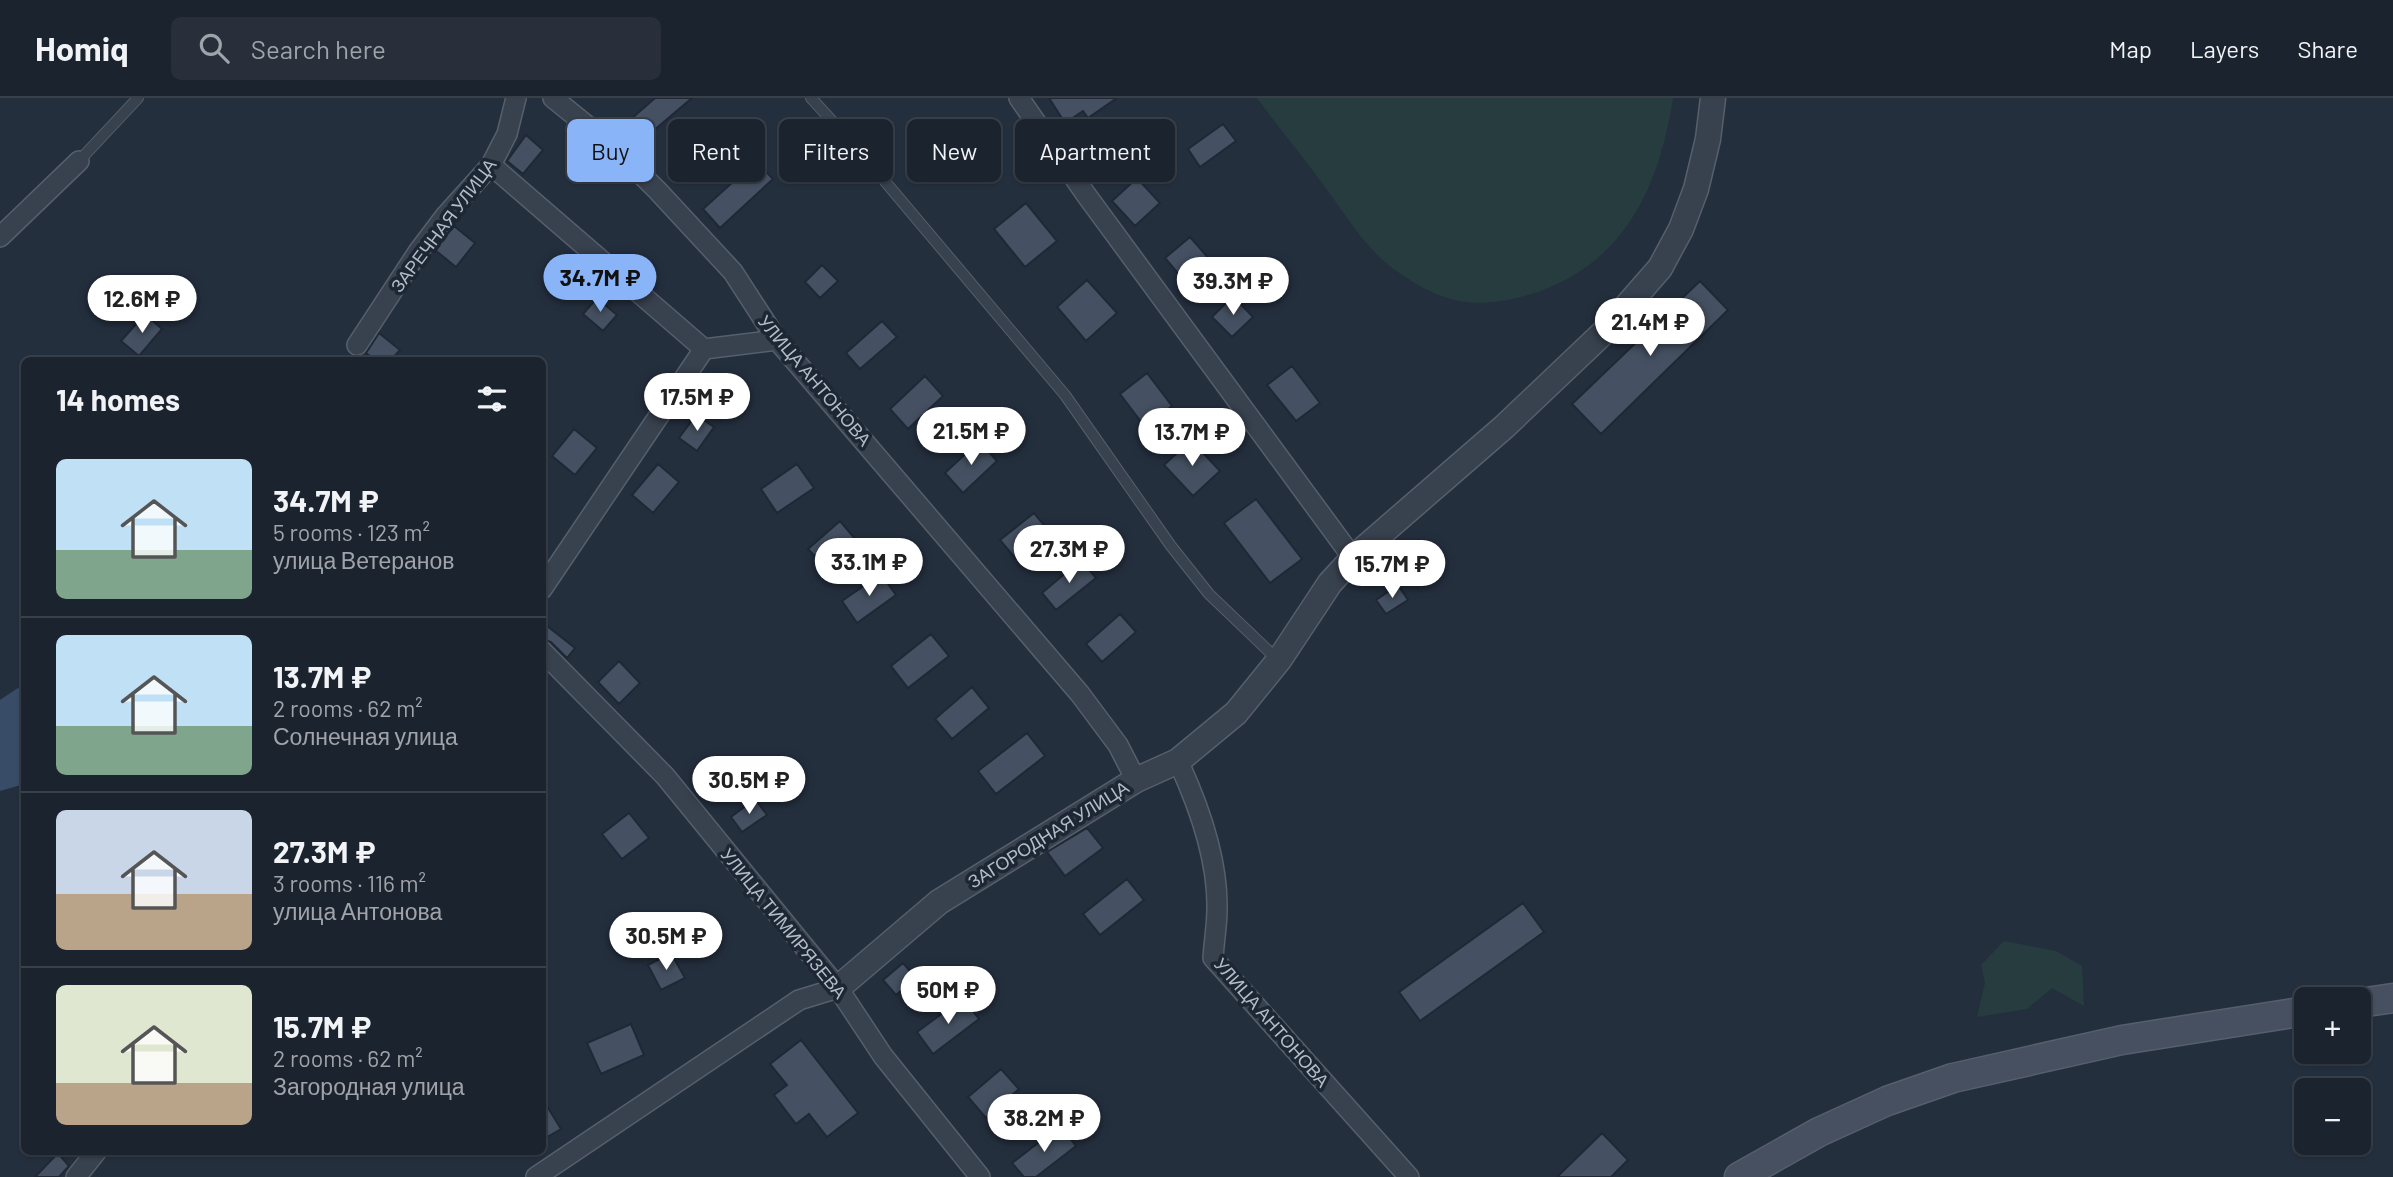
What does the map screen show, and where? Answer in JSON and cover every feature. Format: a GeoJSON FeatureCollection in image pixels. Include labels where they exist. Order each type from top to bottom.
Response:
{"type":"FeatureCollection","features":[{"type":"Feature","properties":{"kind":"main road"},"geometry":{"type":"LineString","coordinates":[[2371,1001],[2393,998]]}},
{"type":"Feature","properties":{"kind":"main road"},"geometry":{"type":"LineString","coordinates":[[1740,1177],[1819,1132],[1887,1101],[1953,1078],[2122,1040],[2294,1013]]}},
{"type":"Feature","properties":{"kind":"street","name":"ЗАРЕЧНАЯ УЛИЦА"},"geometry":{"type":"LineString","coordinates":[[357,345],[418,252],[491,164],[507,134],[516,98]]}},
{"type":"Feature","properties":{"kind":"street","name":"УЛИЦА АНТОНОВА"},"geometry":{"type":"LineString","coordinates":[[553,98],[611,145],[695,229],[733,272],[777,340],[1080,694],[1118,746],[1136,780]]}},
{"type":"Feature","properties":{"kind":"street"},"geometry":{"type":"LineString","coordinates":[[1019,98],[1087,197],[1353,558]]}},
{"type":"Feature","properties":{"kind":"street","name":"ЗАГОРОДНАЯ УЛИЦА"},"geometry":{"type":"LineString","coordinates":[[536,1177],[799,1000],[838,988],[939,902],[1136,780],[1178,761],[1236,713],[1279,660],[1304,618],[1330,583],[1353,558],[1504,427],[1604,332],[1634,301],[1660,268],[1681,229],[1696,188],[1708,139],[1713,98]]}},
{"type":"Feature","properties":{"kind":"street"},"geometry":{"type":"LineString","coordinates":[[0,237],[79,161]]}},
{"type":"Feature","properties":{"kind":"street"},"geometry":{"type":"LineString","coordinates":[[491,164],[704,348],[777,340]]}},
{"type":"Feature","properties":{"kind":"street"},"geometry":{"type":"LineString","coordinates":[[546,583],[704,348]]}},
{"type":"Feature","properties":{"kind":"street","name":"УЛИЦА ТИМИРЯЗЕВА"},"geometry":{"type":"LineString","coordinates":[[546,655],[665,776],[838,988],[883,1056],[980,1177]]}},
{"type":"Feature","properties":{"kind":"street","name":"УЛИЦА АНТОНОВА"},"geometry":{"type":"LineString","coordinates":[[1178,761],[1196,800],[1213,864],[1217,908],[1213,958],[1409,1177]]}},
{"type":"Feature","properties":{"kind":"street"},"geometry":{"type":"LineString","coordinates":[[76,1177],[94,1155]]}},
{"type":"Feature","properties":{"kind":"lane"},"geometry":{"type":"LineString","coordinates":[[79,161],[138,98]]}},
{"type":"Feature","properties":{"kind":"lane"},"geometry":{"type":"LineString","coordinates":[[811,98],[856,147],[1065,395],[1171,546],[1209,594],[1279,660]]}},
{"type":"Feature","properties":{"kind":"green space"},"geometry":{"type":"Polygon","coordinates":[[[1257,98],[1673,98],[1658,163],[1646,193],[1631,220],[1612,244],[1589,265],[1561,282],[1509,300],[1475,303],[1430,291],[1386,263],[1357,231],[1257,98]]]}},
{"type":"Feature","properties":{"kind":"green space"},"geometry":{"type":"Polygon","coordinates":[[[2004,941],[2056,951],[2082,966],[2084,1006],[2052,988],[2027,1009],[1977,1017],[1985,983],[1981,965],[2004,941]]]}},
{"type":"Feature","properties":{"kind":"water"},"geometry":{"type":"Polygon","coordinates":[[[18,688],[21,690],[21,785],[0,791],[0,700],[18,688]]]}},
{"type":"Feature","properties":{"kind":"building"},"geometry":{"type":"Polygon","coordinates":[[[655,98],[692,98],[654,130],[654,119],[631,119],[655,98]]]}},
{"type":"Feature","properties":{"kind":"building"},"geometry":{"type":"Polygon","coordinates":[[[1049,98],[1117,98],[1088,118],[1083,111],[1071,119],[1062,119],[1049,98]]]}},
{"type":"Feature","properties":{"kind":"building"},"geometry":{"type":"Polygon","coordinates":[[[1223,124],[1236,141],[1200,167],[1188,149],[1223,124]]]}},
{"type":"Feature","properties":{"kind":"building"},"geometry":{"type":"Polygon","coordinates":[[[526,135],[543,150],[523,174],[507,161],[526,135]]]}},
{"type":"Feature","properties":{"kind":"building"},"geometry":{"type":"Polygon","coordinates":[[[765,171],[773,179],[720,228],[703,209],[733,182],[765,182],[765,171]]]}},
{"type":"Feature","properties":{"kind":"building"},"geometry":{"type":"Polygon","coordinates":[[[1133,182],[1141,182],[1160,203],[1135,226],[1112,201],[1133,182]]]}},
{"type":"Feature","properties":{"kind":"building"},"geometry":{"type":"Polygon","coordinates":[[[1026,203],[1057,241],[1025,267],[994,229],[1026,203]]]}},
{"type":"Feature","properties":{"kind":"building"},"geometry":{"type":"Polygon","coordinates":[[[454,226],[475,243],[456,267],[435,250],[454,226]]]}},
{"type":"Feature","properties":{"kind":"building"},"geometry":{"type":"Polygon","coordinates":[[[1190,237],[1211,261],[1186,283],[1165,258],[1190,237]]]}},
{"type":"Feature","properties":{"kind":"building"},"geometry":{"type":"Polygon","coordinates":[[[822,265],[838,281],[820,298],[805,282],[822,265]]]}},
{"type":"Feature","properties":{"kind":"building"},"geometry":{"type":"Polygon","coordinates":[[[1087,280],[1117,313],[1086,341],[1057,307],[1087,280]]]}},
{"type":"Feature","properties":{"kind":"building"},"geometry":{"type":"Polygon","coordinates":[[[1700,281],[1728,310],[1601,434],[1572,404],[1700,281]]]}},
{"type":"Feature","properties":{"kind":"building"},"geometry":{"type":"Polygon","coordinates":[[[1233,296],[1253,317],[1232,337],[1212,317],[1233,296]]]}},
{"type":"Feature","properties":{"kind":"building"},"geometry":{"type":"Polygon","coordinates":[[[597,298],[617,315],[603,331],[583,314],[597,298]]]}},
{"type":"Feature","properties":{"kind":"building"},"geometry":{"type":"Polygon","coordinates":[[[145,314],[162,329],[139,356],[121,341],[145,314]]]}},
{"type":"Feature","properties":{"kind":"building"},"geometry":{"type":"Polygon","coordinates":[[[882,321],[897,337],[860,369],[846,353],[882,321]]]}},
{"type":"Feature","properties":{"kind":"building"},"geometry":{"type":"Polygon","coordinates":[[[379,333],[400,350],[394,357],[371,357],[366,353],[379,333]]]}},
{"type":"Feature","properties":{"kind":"building"},"geometry":{"type":"Polygon","coordinates":[[[1292,366],[1320,403],[1296,421],[1267,385],[1292,366]]]}},
{"type":"Feature","properties":{"kind":"building"},"geometry":{"type":"Polygon","coordinates":[[[1147,373],[1172,406],[1145,427],[1120,394],[1147,373]]]}},
{"type":"Feature","properties":{"kind":"building"},"geometry":{"type":"Polygon","coordinates":[[[925,376],[943,396],[908,429],[890,409],[925,376]]]}},
{"type":"Feature","properties":{"kind":"building"},"geometry":{"type":"Polygon","coordinates":[[[696,415],[714,427],[697,451],[679,438],[696,415]]]}},
{"type":"Feature","properties":{"kind":"building"},"geometry":{"type":"Polygon","coordinates":[[[574,429],[597,448],[575,475],[552,456],[574,429]]]}},
{"type":"Feature","properties":{"kind":"building"},"geometry":{"type":"Polygon","coordinates":[[[1191,440],[1220,471],[1193,496],[1164,465],[1191,440]]]}},
{"type":"Feature","properties":{"kind":"building"},"geometry":{"type":"Polygon","coordinates":[[[979,441],[997,461],[963,493],[945,473],[979,441]]]}},
{"type":"Feature","properties":{"kind":"building"},"geometry":{"type":"Polygon","coordinates":[[[658,464],[679,482],[653,513],[632,495],[658,464]]]}},
{"type":"Feature","properties":{"kind":"building"},"geometry":{"type":"Polygon","coordinates":[[[797,464],[814,488],[777,513],[761,489],[797,464]]]}},
{"type":"Feature","properties":{"kind":"building"},"geometry":{"type":"Polygon","coordinates":[[[1256,499],[1302,559],[1270,583],[1224,523],[1256,499]]]}},
{"type":"Feature","properties":{"kind":"building"},"geometry":{"type":"Polygon","coordinates":[[[1034,513],[1049,531],[1015,558],[1000,540],[1034,513]]]}},
{"type":"Feature","properties":{"kind":"building"},"geometry":{"type":"Polygon","coordinates":[[[840,521],[856,540],[825,567],[808,549],[840,521]]]}},
{"type":"Feature","properties":{"kind":"building"},"geometry":{"type":"Polygon","coordinates":[[[1426,554],[1440,575],[1423,586],[1409,565],[1426,554]]]}},
{"type":"Feature","properties":{"kind":"building"},"geometry":{"type":"Polygon","coordinates":[[[1081,560],[1096,578],[1056,610],[1042,593],[1081,560]]]}},
{"type":"Feature","properties":{"kind":"building"},"geometry":{"type":"Polygon","coordinates":[[[881,574],[896,595],[857,623],[842,601],[881,574]]]}},
{"type":"Feature","properties":{"kind":"building"},"geometry":{"type":"Polygon","coordinates":[[[1398,585],[1408,600],[1386,614],[1376,600],[1398,585]]]}},
{"type":"Feature","properties":{"kind":"building"},"geometry":{"type":"Polygon","coordinates":[[[1120,614],[1136,632],[1102,662],[1086,644],[1120,614]]]}},
{"type":"Feature","properties":{"kind":"building"},"geometry":{"type":"Polygon","coordinates":[[[546,625],[575,648],[567,658],[546,640],[546,625]]]}},
{"type":"Feature","properties":{"kind":"building"},"geometry":{"type":"Polygon","coordinates":[[[931,634],[949,656],[908,688],[891,666],[931,634]]]}},
{"type":"Feature","properties":{"kind":"building"},"geometry":{"type":"Polygon","coordinates":[[[619,661],[640,683],[619,704],[598,682],[619,661]]]}},
{"type":"Feature","properties":{"kind":"building"},"geometry":{"type":"Polygon","coordinates":[[[972,687],[989,708],[952,739],[935,719],[972,687]]]}},
{"type":"Feature","properties":{"kind":"building"},"geometry":{"type":"Polygon","coordinates":[[[1027,733],[1045,756],[996,794],[978,771],[1027,733]]]}},
{"type":"Feature","properties":{"kind":"building"},"geometry":{"type":"Polygon","coordinates":[[[755,799],[767,815],[742,832],[731,817],[755,799]]]}},
{"type":"Feature","properties":{"kind":"building"},"geometry":{"type":"Polygon","coordinates":[[[629,813],[649,838],[622,859],[602,834],[629,813]]]}},
{"type":"Feature","properties":{"kind":"building"},"geometry":{"type":"Polygon","coordinates":[[[1087,828],[1103,848],[1065,876],[1047,852],[1087,828]]]}},
{"type":"Feature","properties":{"kind":"building"},"geometry":{"type":"Polygon","coordinates":[[[1127,879],[1144,900],[1100,935],[1083,914],[1127,879]]]}},
{"type":"Feature","properties":{"kind":"building"},"geometry":{"type":"Polygon","coordinates":[[[1523,903],[1544,932],[1420,1021],[1399,992],[1523,903]]]}},
{"type":"Feature","properties":{"kind":"building"},"geometry":{"type":"Polygon","coordinates":[[[671,953],[685,978],[661,990],[648,965],[671,953]]]}},
{"type":"Feature","properties":{"kind":"building"},"geometry":{"type":"Polygon","coordinates":[[[903,963],[916,978],[896,995],[883,980],[903,963]]]}},
{"type":"Feature","properties":{"kind":"building"},"geometry":{"type":"Polygon","coordinates":[[[963,998],[979,1019],[933,1054],[917,1032],[963,998]]]}},
{"type":"Feature","properties":{"kind":"building"},"geometry":{"type":"Polygon","coordinates":[[[631,1024],[644,1055],[601,1074],[587,1043],[631,1024]]]}},
{"type":"Feature","properties":{"kind":"building"},"geometry":{"type":"Polygon","coordinates":[[[801,1040],[858,1113],[827,1137],[809,1114],[796,1124],[774,1095],[787,1085],[770,1064],[801,1040]]]}},
{"type":"Feature","properties":{"kind":"building"},"geometry":{"type":"Polygon","coordinates":[[[1001,1069],[1019,1089],[986,1118],[968,1097],[1001,1069]]]}},
{"type":"Feature","properties":{"kind":"building"},"geometry":{"type":"Polygon","coordinates":[[[546,1105],[561,1129],[546,1138],[546,1105]]]}},
{"type":"Feature","properties":{"kind":"building"},"geometry":{"type":"Polygon","coordinates":[[[1060,1126],[1076,1146],[1036,1177],[1024,1177],[1012,1163],[1060,1126]]]}},
{"type":"Feature","properties":{"kind":"building"},"geometry":{"type":"Polygon","coordinates":[[[1602,1133],[1628,1160],[1611,1177],[1557,1177],[1602,1133]]]}},
{"type":"Feature","properties":{"kind":"building"},"geometry":{"type":"Polygon","coordinates":[[[56,1155],[60,1155],[69,1166],[59,1177],[35,1177],[56,1155]]]}}]}
